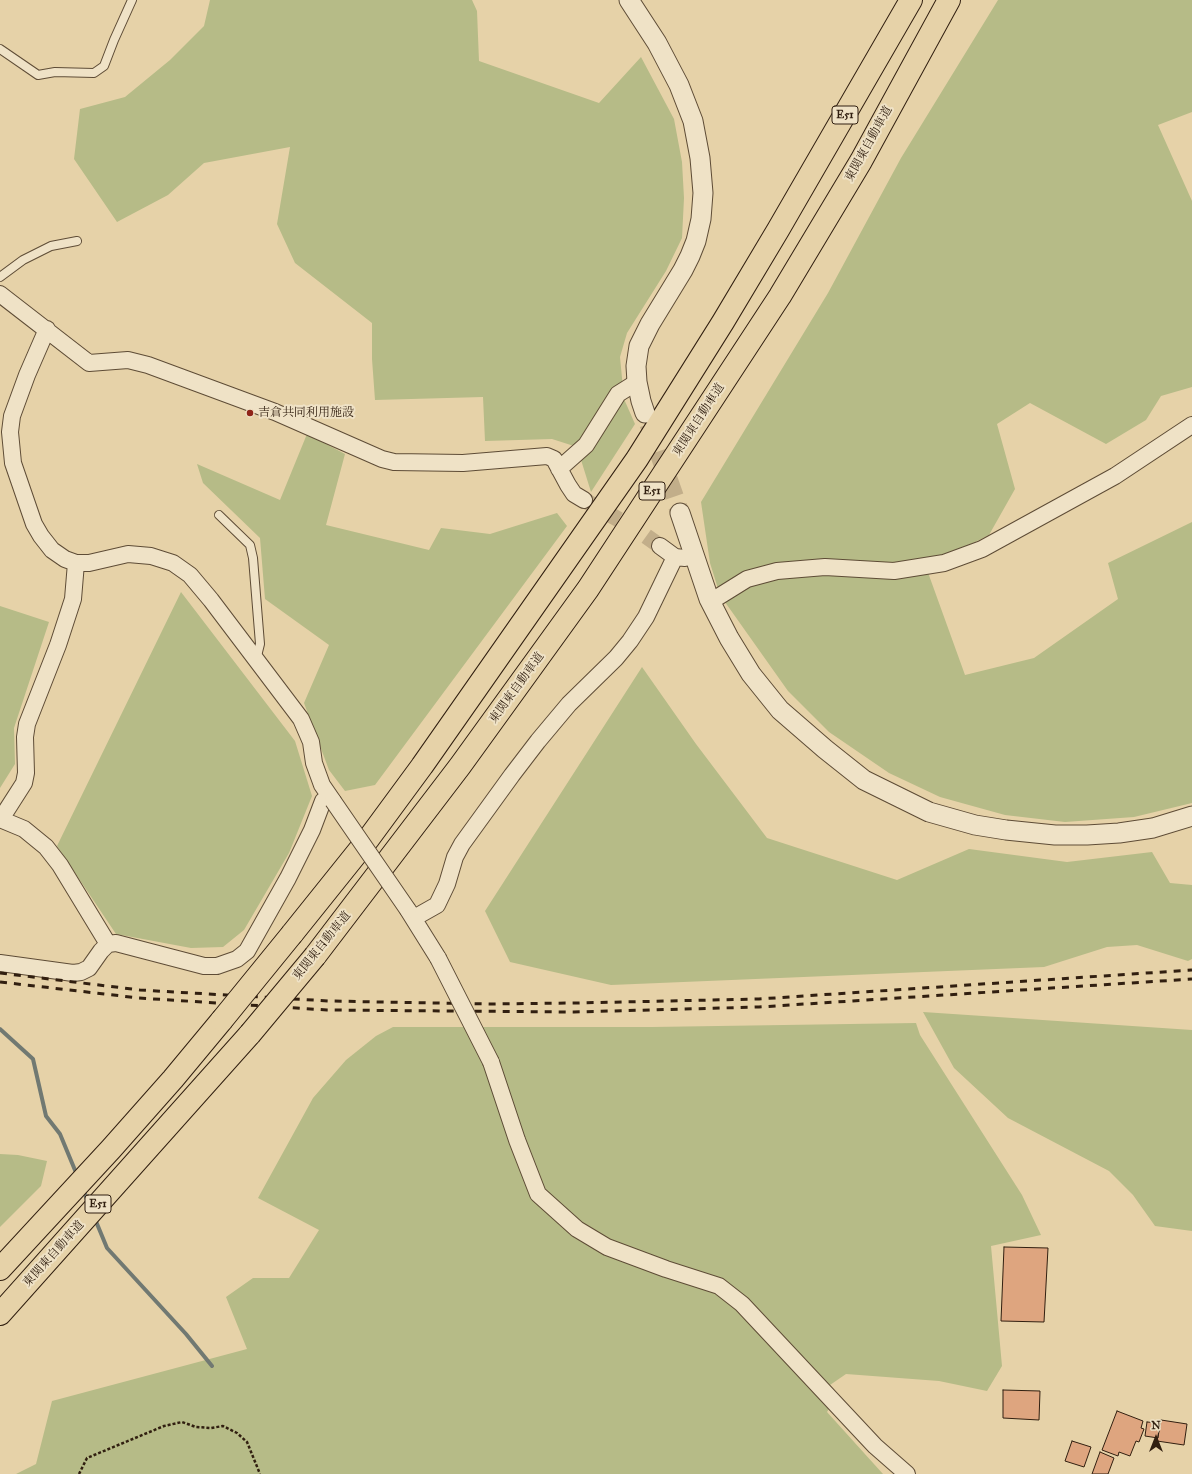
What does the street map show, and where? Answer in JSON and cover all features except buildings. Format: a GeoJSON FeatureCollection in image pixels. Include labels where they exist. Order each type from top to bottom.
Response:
{"type":"FeatureCollection","features":[{"type":"Feature","properties":{"kind":"highway"},"geometry":{"type":"LineString","coordinates":[[778,230],[894,0]]}},
{"type":"Feature","properties":{"kind":"highway","name":"E51"},"geometry":{"type":"LineString","coordinates":[[0,1269],[111,1149],[173,1079],[369,838],[422,766],[609,500],[641,452],[715,336],[911,0]]}},
{"type":"Feature","properties":{"kind":"highway","name":"東関東自動車道"},"geometry":{"type":"LineString","coordinates":[[0,1314],[250,1034],[315,956],[460,766],[588,589],[780,296],[861,161],[949,0]]}},
{"type":"Feature","properties":{"kind":"street"},"geometry":{"type":"LineString","coordinates":[[629,0],[658,43],[679,85],[693,121],[700,158],[704,193],[701,219],[696,241],[690,256],[650,324],[639,346],[636,366],[637,382],[645,413]]}},
{"type":"Feature","properties":{"kind":"street"},"geometry":{"type":"LineString","coordinates":[[0,294],[47,329],[89,364],[128,360],[148,365],[275,412],[382,459],[394,462],[457,463],[547,456],[554,459],[574,494],[584,500]]}},
{"type":"Feature","properties":{"kind":"street"},"geometry":{"type":"LineString","coordinates":[[47,329],[27,375],[12,416],[10,432],[13,463],[34,524],[41,536],[52,550],[65,559],[76,563],[89,563],[128,554],[151,556],[173,563],[190,576],[211,600],[301,719],[311,742],[314,763],[322,785],[411,914],[438,958],[491,1062],[517,1140],[538,1194],[577,1229],[607,1247],[666,1269],[719,1286],[742,1304],[875,1446],[907,1474]]}},
{"type":"Feature","properties":{"kind":"street"},"geometry":{"type":"LineString","coordinates":[[559,469],[586,445],[618,394],[637,382]]}},
{"type":"Feature","properties":{"kind":"street"},"geometry":{"type":"LineString","coordinates":[[710,602],[747,579],[777,571],[825,567],[894,571],[944,563],[982,549],[1115,476],[1192,424]]}},
{"type":"Feature","properties":{"kind":"street"},"geometry":{"type":"LineString","coordinates":[[680,513],[710,602],[729,638],[751,674],[780,710],[825,750],[864,780],[929,812],[975,825],[1006,830],[1055,835],[1087,836],[1153,828],[1192,816]]}},
{"type":"Feature","properties":{"kind":"street"},"geometry":{"type":"LineString","coordinates":[[660,546],[675,557],[694,558]]}},
{"type":"Feature","properties":{"kind":"street"},"geometry":{"type":"LineString","coordinates":[[411,914],[437,905],[447,884],[455,857],[462,844],[538,741],[569,704],[616,658],[630,641],[646,617],[675,557]]}},
{"type":"Feature","properties":{"kind":"street"},"geometry":{"type":"LineString","coordinates":[[76,563],[73,599],[58,645],[27,724],[25,737],[26,773],[24,783],[1,819],[24,829],[46,847],[60,865],[108,944]]}},
{"type":"Feature","properties":{"kind":"street"},"geometry":{"type":"LineString","coordinates":[[0,963],[73,973],[81,972],[89,968],[101,950],[108,944],[116,943],[204,966],[216,966],[237,959],[247,951],[288,878],[312,830],[323,801],[331,799]]}},
{"type":"Feature","properties":{"kind":"lane"},"geometry":{"type":"LineString","coordinates":[[0,49],[38,75],[55,72],[94,73],[104,66],[132,0]]}},
{"type":"Feature","properties":{"kind":"lane"},"geometry":{"type":"LineString","coordinates":[[0,277],[23,260],[51,246],[77,241]]}},
{"type":"Feature","properties":{"kind":"lane"},"geometry":{"type":"LineString","coordinates":[[219,515],[250,545],[253,558],[260,644],[256,660]]}},
{"type":"Feature","properties":{"kind":"path"},"geometry":{"type":"LineString","coordinates":[[80,1474],[87,1458],[164,1426],[182,1422],[196,1427],[211,1428],[223,1426],[237,1433],[246,1442],[260,1474]]}},
{"type":"Feature","properties":{"kind":"green space"},"geometry":{"type":"Polygon","coordinates":[[[210,0],[472,0],[477,11],[479,61],[599,103],[641,57],[674,119],[682,162],[684,198],[682,238],[666,271],[627,333],[620,357],[624,399],[635,424],[591,492],[577,447],[552,439],[485,441],[483,397],[375,400],[372,359],[372,323],[295,263],[277,224],[290,147],[204,163],[168,195],[117,222],[74,159],[80,109],[125,97],[170,60],[204,26],[210,0]]]}},
{"type":"Feature","properties":{"kind":"green space"},"geometry":{"type":"Polygon","coordinates":[[[998,0],[1192,0],[1192,112],[1158,125],[1192,201],[1192,387],[1161,396],[1146,420],[1106,444],[1030,403],[997,424],[1015,489],[989,535],[926,567],[965,675],[1034,658],[1118,599],[1108,563],[1192,522],[1192,803],[1134,817],[1065,822],[1005,815],[940,797],[889,773],[829,732],[788,691],[720,595],[710,563],[701,502],[828,293],[901,158],[998,0]]]}},
{"type":"Feature","properties":{"kind":"green space"},"geometry":{"type":"Polygon","coordinates":[[[307,434],[345,454],[326,525],[429,550],[441,528],[490,534],[557,513],[567,526],[375,785],[345,791],[329,770],[304,703],[329,645],[265,599],[260,538],[203,483],[197,464],[280,500],[307,434]]]}},
{"type":"Feature","properties":{"kind":"green space"},"geometry":{"type":"Polygon","coordinates":[[[181,592],[295,741],[312,796],[289,853],[244,930],[223,947],[191,948],[116,934],[57,846],[181,592]]]}},
{"type":"Feature","properties":{"kind":"green space"},"geometry":{"type":"Polygon","coordinates":[[[0,606],[49,622],[14,728],[15,764],[0,788],[0,606]]]}},
{"type":"Feature","properties":{"kind":"green space"},"geometry":{"type":"Polygon","coordinates":[[[642,667],[696,744],[767,838],[897,880],[969,849],[1067,862],[1152,852],[1170,883],[1192,885],[1192,959],[1188,961],[1137,945],[1107,947],[1044,967],[611,985],[510,962],[485,911],[642,667]]]}},
{"type":"Feature","properties":{"kind":"green space"},"geometry":{"type":"Polygon","coordinates":[[[923,1012],[1192,1030],[1192,1231],[1155,1226],[1133,1195],[1109,1171],[1008,1118],[954,1068],[923,1012]]]}},
{"type":"Feature","properties":{"kind":"green space"},"geometry":{"type":"Polygon","coordinates":[[[916,1023],[920,1035],[1022,1195],[1041,1235],[991,1246],[1002,1366],[987,1391],[939,1381],[846,1374],[830,1385],[830,1407],[827,1412],[883,1474],[16,1474],[36,1464],[52,1401],[247,1349],[226,1297],[253,1278],[289,1278],[319,1230],[258,1198],[313,1098],[346,1060],[376,1036],[393,1027],[652,1027],[916,1023]]]}},
{"type":"Feature","properties":{"kind":"green space"},"geometry":{"type":"Polygon","coordinates":[[[0,1154],[18,1155],[47,1161],[41,1186],[0,1227],[0,1154]]]}},
{"type":"Feature","properties":{"kind":"waterway"},"geometry":{"type":"LineString","coordinates":[[0,1029],[33,1059],[46,1116],[60,1134],[77,1175]]}},
{"type":"Feature","properties":{"kind":"waterway"},"geometry":{"type":"LineString","coordinates":[[83,1189],[89,1205]]}},
{"type":"Feature","properties":{"kind":"waterway"},"geometry":{"type":"LineString","coordinates":[[95,1219],[107,1248],[186,1334],[212,1366]]}},
{"type":"Feature","properties":{"kind":"tunnel"},"geometry":{"type":"LineString","coordinates":[[649,424],[680,513]]}},
{"type":"Feature","properties":{"kind":"tunnel"},"geometry":{"type":"LineString","coordinates":[[584,500],[639,531],[660,546]]}},
{"type":"Feature","properties":{"kind":"railway"},"geometry":{"type":"LineString","coordinates":[[0,973],[140,990],[329,1001],[489,1004],[759,999],[1192,970]]}},
{"type":"Feature","properties":{"kind":"railway"},"geometry":{"type":"LineString","coordinates":[[0,982],[139,998],[327,1010],[574,1012],[759,1007],[1192,979]]}},
{"type":"Feature","properties":{"kind":"place","name":"吉倉共同利用施設"},"geometry":{"type":"Point","coordinates":[250,413]}}]}
